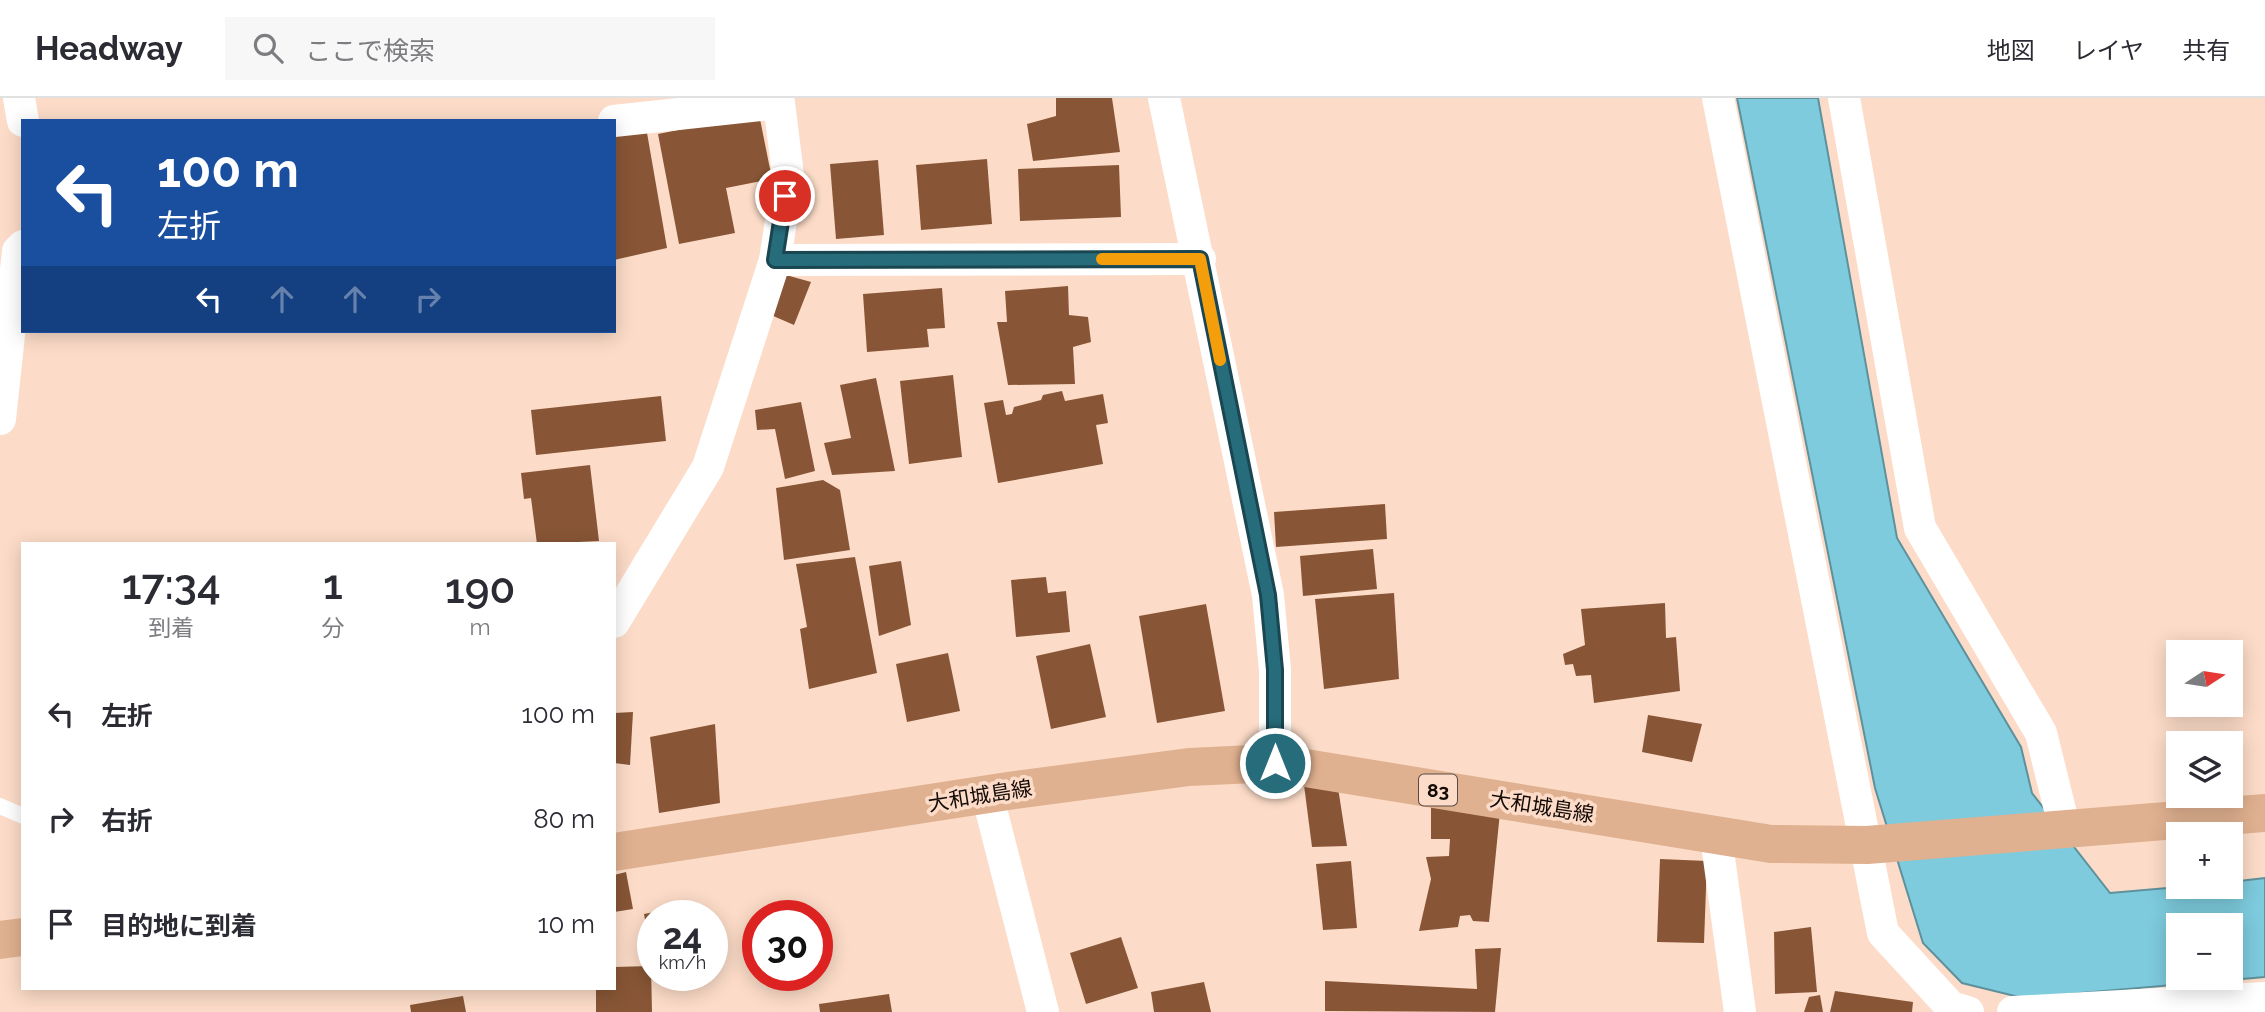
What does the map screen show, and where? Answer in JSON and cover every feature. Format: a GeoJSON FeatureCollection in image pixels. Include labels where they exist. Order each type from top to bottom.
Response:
{"type":"FeatureCollection","features":[{"type":"Feature","properties":{"kind":"main road","name":"大和城島線"},"geometry":{"type":"LineString","coordinates":[[616,852],[986,794],[1189,767],[1275,763],[1771,844],[1867,845],[2265,813]]}},
{"type":"Feature","properties":{"kind":"main road"},"geometry":{"type":"LineString","coordinates":[[0,940],[21,937]]}},
{"type":"Feature","properties":{"kind":"street"},"geometry":{"type":"LineString","coordinates":[[19,98],[23,119]]}},
{"type":"Feature","properties":{"kind":"street"},"geometry":{"type":"LineString","coordinates":[[1164,98],[1200,259],[1268,595],[1275,670],[1275,763]]}},
{"type":"Feature","properties":{"kind":"street"},"geometry":{"type":"LineString","coordinates":[[1718,98],[1883,933],[1951,1007],[1968,1012]]}},
{"type":"Feature","properties":{"kind":"street"},"geometry":{"type":"LineString","coordinates":[[1843,98],[1920,528],[2041,733],[2065,830]]}},
{"type":"Feature","properties":{"kind":"street"},"geometry":{"type":"LineString","coordinates":[[616,121],[779,103],[788,175],[775,260],[708,467],[616,619]]}},
{"type":"Feature","properties":{"kind":"street"},"geometry":{"type":"LineString","coordinates":[[0,419],[18,251],[21,248]]}},
{"type":"Feature","properties":{"kind":"street"},"geometry":{"type":"LineString","coordinates":[[775,260],[1200,259]]}},
{"type":"Feature","properties":{"kind":"street"},"geometry":{"type":"LineString","coordinates":[[986,794],[1042,1012]]}},
{"type":"Feature","properties":{"kind":"street"},"geometry":{"type":"LineString","coordinates":[[1716,836],[1740,1012]]}},
{"type":"Feature","properties":{"kind":"street"},"geometry":{"type":"LineString","coordinates":[[2013,1012],[2265,998]]}},
{"type":"Feature","properties":{"kind":"lane"},"geometry":{"type":"LineString","coordinates":[[0,806],[21,815]]}},
{"type":"Feature","properties":{"kind":"water"},"geometry":{"type":"Polygon","coordinates":[[[1737,98],[1818,98],[1897,538],[2021,747],[2032,793],[2110,893],[2166,888],[2166,899],[2243,899],[2243,881],[2265,878],[2265,977],[2243,979],[2243,913],[2166,913],[2166,986],[2023,998],[1962,983],[1923,943],[1875,788],[1737,98]]]}},
{"type":"Feature","properties":{"kind":"building"},"geometry":{"type":"Polygon","coordinates":[[[1056,98],[1112,98],[1120,152],[1033,161],[1027,124],[1056,116],[1056,98]]]}},
{"type":"Feature","properties":{"kind":"building"},"geometry":{"type":"Polygon","coordinates":[[[759,114],[772,179],[726,188],[735,233],[679,244],[658,134],[759,114]]]}},
{"type":"Feature","properties":{"kind":"building"},"geometry":{"type":"Polygon","coordinates":[[[646,127],[667,248],[616,260],[616,132],[646,127]]]}},
{"type":"Feature","properties":{"kind":"building"},"geometry":{"type":"Polygon","coordinates":[[[987,159],[992,224],[921,230],[916,165],[987,159]]]}},
{"type":"Feature","properties":{"kind":"building"},"geometry":{"type":"Polygon","coordinates":[[[878,160],[884,235],[836,239],[830,164],[878,160]]]}},
{"type":"Feature","properties":{"kind":"building"},"geometry":{"type":"Polygon","coordinates":[[[1119,165],[1121,217],[1020,221],[1018,169],[1119,165]]]}},
{"type":"Feature","properties":{"kind":"building"},"geometry":{"type":"Polygon","coordinates":[[[786,275],[811,282],[794,325],[771,315],[786,275]]]}},
{"type":"Feature","properties":{"kind":"building"},"geometry":{"type":"Polygon","coordinates":[[[1068,286],[1069,315],[1088,317],[1091,342],[1073,347],[1075,384],[1008,385],[997,322],[1007,322],[1005,291],[1068,286]]]}},
{"type":"Feature","properties":{"kind":"building"},"geometry":{"type":"Polygon","coordinates":[[[942,288],[945,328],[927,329],[929,347],[867,352],[863,294],[942,288]]]}},
{"type":"Feature","properties":{"kind":"building"},"geometry":{"type":"Polygon","coordinates":[[[953,375],[962,457],[909,464],[900,381],[953,375]]]}},
{"type":"Feature","properties":{"kind":"building"},"geometry":{"type":"Polygon","coordinates":[[[876,378],[895,471],[832,475],[824,443],[851,438],[840,385],[876,378]]]}},
{"type":"Feature","properties":{"kind":"building"},"geometry":{"type":"Polygon","coordinates":[[[1062,391],[1065,401],[1103,394],[1108,423],[1096,425],[1103,464],[998,483],[984,403],[1003,400],[1006,415],[1012,414],[1014,407],[1041,400],[1043,395],[1062,391]]]}},
{"type":"Feature","properties":{"kind":"building"},"geometry":{"type":"Polygon","coordinates":[[[661,396],[666,441],[536,455],[531,410],[661,396]]]}},
{"type":"Feature","properties":{"kind":"building"},"geometry":{"type":"Polygon","coordinates":[[[801,402],[815,471],[785,479],[775,429],[757,430],[755,410],[801,402]]]}},
{"type":"Feature","properties":{"kind":"building"},"geometry":{"type":"Polygon","coordinates":[[[590,465],[599,541],[537,542],[531,498],[524,499],[521,473],[590,465]]]}},
{"type":"Feature","properties":{"kind":"building"},"geometry":{"type":"Polygon","coordinates":[[[823,480],[840,490],[850,550],[784,560],[776,488],[823,480]]]}},
{"type":"Feature","properties":{"kind":"building"},"geometry":{"type":"Polygon","coordinates":[[[1385,504],[1387,539],[1276,547],[1274,512],[1385,504]]]}},
{"type":"Feature","properties":{"kind":"building"},"geometry":{"type":"Polygon","coordinates":[[[1373,549],[1377,589],[1303,596],[1300,556],[1373,549]]]}},
{"type":"Feature","properties":{"kind":"building"},"geometry":{"type":"Polygon","coordinates":[[[855,557],[877,673],[809,689],[800,629],[807,627],[796,564],[855,557]]]}},
{"type":"Feature","properties":{"kind":"building"},"geometry":{"type":"Polygon","coordinates":[[[901,561],[911,625],[879,636],[869,566],[901,561]]]}},
{"type":"Feature","properties":{"kind":"building"},"geometry":{"type":"Polygon","coordinates":[[[1046,577],[1048,593],[1066,591],[1070,632],[1016,637],[1011,580],[1046,577]]]}},
{"type":"Feature","properties":{"kind":"building"},"geometry":{"type":"Polygon","coordinates":[[[1394,593],[1399,679],[1324,689],[1315,599],[1394,593]]]}},
{"type":"Feature","properties":{"kind":"building"},"geometry":{"type":"Polygon","coordinates":[[[1665,603],[1666,638],[1676,637],[1680,691],[1594,703],[1591,675],[1576,676],[1573,664],[1565,665],[1563,654],[1585,645],[1581,609],[1665,603]]]}},
{"type":"Feature","properties":{"kind":"building"},"geometry":{"type":"Polygon","coordinates":[[[1206,604],[1225,711],[1157,723],[1139,616],[1206,604]]]}},
{"type":"Feature","properties":{"kind":"building"},"geometry":{"type":"Polygon","coordinates":[[[1090,644],[1106,717],[1051,729],[1036,656],[1090,644]]]}},
{"type":"Feature","properties":{"kind":"building"},"geometry":{"type":"Polygon","coordinates":[[[948,653],[960,711],[907,722],[896,664],[948,653]]]}},
{"type":"Feature","properties":{"kind":"building"},"geometry":{"type":"Polygon","coordinates":[[[633,712],[630,765],[616,763],[616,713],[633,712]]]}},
{"type":"Feature","properties":{"kind":"building"},"geometry":{"type":"Polygon","coordinates":[[[1648,715],[1702,724],[1692,762],[1642,752],[1648,715]]]}},
{"type":"Feature","properties":{"kind":"building"},"geometry":{"type":"Polygon","coordinates":[[[715,724],[720,803],[659,813],[650,737],[715,724]]]}},
{"type":"Feature","properties":{"kind":"building"},"geometry":{"type":"Polygon","coordinates":[[[1337,781],[1347,846],[1312,847],[1304,785],[1337,781]]]}},
{"type":"Feature","properties":{"kind":"building"},"geometry":{"type":"Polygon","coordinates":[[[1431,801],[1500,812],[1489,922],[1473,921],[1470,915],[1460,916],[1458,927],[1419,931],[1431,879],[1426,857],[1449,856],[1450,839],[1431,839],[1431,801]]]}},
{"type":"Feature","properties":{"kind":"building"},"geometry":{"type":"Polygon","coordinates":[[[1660,859],[1707,861],[1704,943],[1657,942],[1660,859]]]}},
{"type":"Feature","properties":{"kind":"building"},"geometry":{"type":"Polygon","coordinates":[[[1351,861],[1357,928],[1323,930],[1316,864],[1351,861]]]}},
{"type":"Feature","properties":{"kind":"building"},"geometry":{"type":"Polygon","coordinates":[[[626,872],[633,909],[616,912],[616,874],[626,872]]]}},
{"type":"Feature","properties":{"kind":"building"},"geometry":{"type":"Polygon","coordinates":[[[1811,927],[1817,992],[1775,994],[1774,932],[1811,927]]]}},
{"type":"Feature","properties":{"kind":"building"},"geometry":{"type":"Polygon","coordinates":[[[1121,937],[1138,988],[1086,1004],[1070,953],[1121,937]]]}},
{"type":"Feature","properties":{"kind":"building"},"geometry":{"type":"Polygon","coordinates":[[[1501,948],[1495,1012],[1325,1011],[1325,981],[1477,989],[1475,949],[1501,948]]]}},
{"type":"Feature","properties":{"kind":"building"},"geometry":{"type":"Polygon","coordinates":[[[637,966],[637,991],[652,991],[652,1012],[596,1012],[596,990],[616,990],[616,967],[637,966]]]}},
{"type":"Feature","properties":{"kind":"building"},"geometry":{"type":"Polygon","coordinates":[[[1204,982],[1211,1012],[1154,1012],[1151,992],[1204,982]]]}},
{"type":"Feature","properties":{"kind":"building"},"geometry":{"type":"Polygon","coordinates":[[[1835,991],[1913,1002],[1912,1012],[1830,1012],[1835,991]]]}},
{"type":"Feature","properties":{"kind":"building"},"geometry":{"type":"Polygon","coordinates":[[[889,994],[892,1012],[820,1012],[819,1004],[889,994]]]}},
{"type":"Feature","properties":{"kind":"building"},"geometry":{"type":"Polygon","coordinates":[[[1820,995],[1823,1012],[1804,1012],[1809,997],[1820,995]]]}},
{"type":"Feature","properties":{"kind":"building"},"geometry":{"type":"Polygon","coordinates":[[[463,996],[466,1012],[411,1012],[410,1005],[463,996]]]}},
{"type":"Feature","properties":{"kind":"slow traffic"},"geometry":{"type":"LineString","coordinates":[[1102,259],[1200,259],[1220,360]]}},
{"type":"Feature","properties":{"kind":"route"},"geometry":{"type":"LineString","coordinates":[[785,196],[775,260],[1200,259],[1268,595],[1275,670],[1275,763]]}}]}
